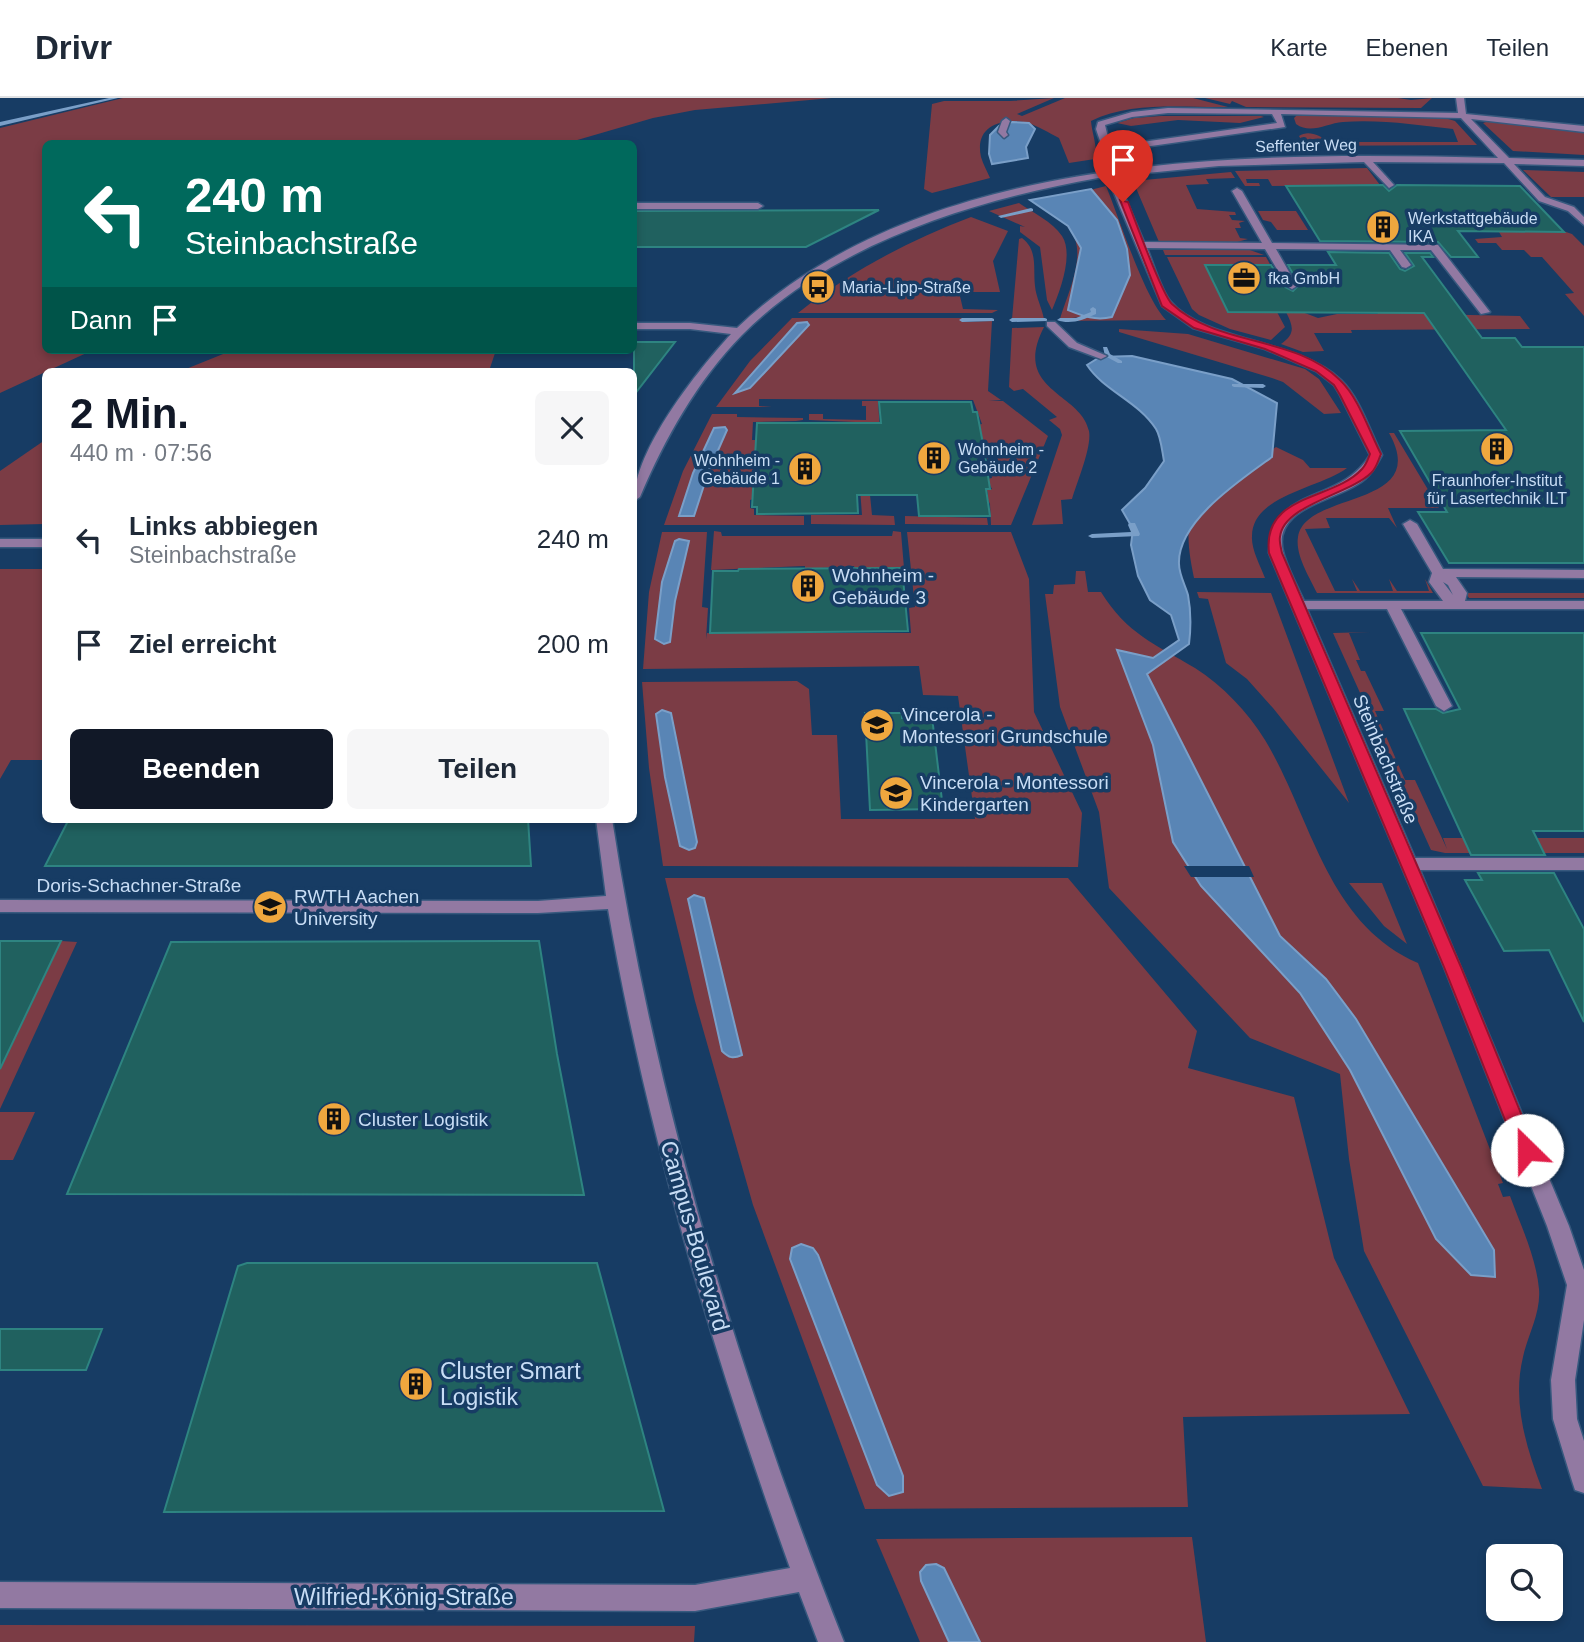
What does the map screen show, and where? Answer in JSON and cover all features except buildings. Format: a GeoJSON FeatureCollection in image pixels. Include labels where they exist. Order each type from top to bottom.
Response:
{"type":"FeatureCollection","features":[{"type":"Feature","properties":{"kind":"street"},"geometry":{"type":"LineString","coordinates":[[1460,98],[1462,114],[1542,199],[1571,209],[1584,222]]}},
{"type":"Feature","properties":{"kind":"street"},"geometry":{"type":"LineString","coordinates":[[1237,102],[1234,106],[1239,112]]}},
{"type":"Feature","properties":{"kind":"street","name":"Seffenter Weg"},"geometry":{"type":"LineString","coordinates":[[1275,112],[1282,125],[1142,145],[1131,150],[1108,153],[1100,129],[1101,124],[1110,119],[1138,113],[1239,112],[1275,112],[1462,114],[1584,129]]}},
{"type":"Feature","properties":{"kind":"street"},"geometry":{"type":"LineString","coordinates":[[1004,135],[1002,132],[1006,121]]}},
{"type":"Feature","properties":{"kind":"street"},"geometry":{"type":"LineString","coordinates":[[1366,159],[1389,185]]}},
{"type":"Feature","properties":{"kind":"street","name":"Seffenter Weg"},"geometry":{"type":"LineString","coordinates":[[1110,173],[1227,163],[1366,159],[1584,163]]}},
{"type":"Feature","properties":{"kind":"street"},"geometry":{"type":"LineString","coordinates":[[637,490],[654,451],[683,400],[739,332],[807,280],[898,229],[959,206],[1005,193],[1110,173]]}},
{"type":"Feature","properties":{"kind":"street","name":"Steinbachstraße"},"geometry":{"type":"LineString","coordinates":[[1110,173],[1166,304],[1197,326],[1269,347],[1320,369],[1338,383],[1346,395],[1376,454],[1368,470],[1350,483],[1300,505],[1282,519],[1273,536],[1282,570],[1409,864],[1558,1226],[1578,1285],[1576,1351],[1563,1380],[1565,1419],[1584,1481]]}},
{"type":"Feature","properties":{"kind":"street"},"geometry":{"type":"LineString","coordinates":[[1237,191],[1292,286]]}},
{"type":"Feature","properties":{"kind":"street"},"geometry":{"type":"LineString","coordinates":[[637,206],[758,206]]}},
{"type":"Feature","properties":{"kind":"street"},"geometry":{"type":"LineString","coordinates":[[1142,245],[1434,247],[1485,312]]}},
{"type":"Feature","properties":{"kind":"street"},"geometry":{"type":"LineString","coordinates":[[1393,247],[1406,265]]}},
{"type":"Feature","properties":{"kind":"street"},"geometry":{"type":"LineString","coordinates":[[1051,324],[1073,345],[1101,356]]}},
{"type":"Feature","properties":{"kind":"street"},"geometry":{"type":"LineString","coordinates":[[637,326],[690,326],[739,332]]}},
{"type":"Feature","properties":{"kind":"street"},"geometry":{"type":"LineString","coordinates":[[1410,524],[1439,573],[1436,582],[1443,594],[1457,605]]}},
{"type":"Feature","properties":{"kind":"street"},"geometry":{"type":"LineString","coordinates":[[0,543],[42,543]]}},
{"type":"Feature","properties":{"kind":"street"},"geometry":{"type":"LineString","coordinates":[[1439,573],[1584,573]]}},
{"type":"Feature","properties":{"kind":"street"},"geometry":{"type":"LineString","coordinates":[[1298,605],[1584,605]]}},
{"type":"Feature","properties":{"kind":"street"},"geometry":{"type":"LineString","coordinates":[[1392,605],[1444,706]]}},
{"type":"Feature","properties":{"kind":"street","name":"Campus-Boulevard"},"geometry":{"type":"LineString","coordinates":[[605,823],[615,902],[656,1101],[708,1289],[806,1578],[831,1642]]}},
{"type":"Feature","properties":{"kind":"street"},"geometry":{"type":"LineString","coordinates":[[1409,864],[1584,864]]}},
{"type":"Feature","properties":{"kind":"street","name":"Doris-Schachner-Straße"},"geometry":{"type":"LineString","coordinates":[[0,906],[538,907],[615,902]]}},
{"type":"Feature","properties":{"kind":"street","name":"Wilfried-König-Straße"},"geometry":{"type":"LineString","coordinates":[[0,1595],[695,1598],[806,1578]]}},
{"type":"Feature","properties":{"kind":"shaded area"},"geometry":{"type":"Polygon","coordinates":[[[123,98],[832,98],[695,110],[653,118],[577,140],[42,140],[42,354],[84,354],[54,368],[42,368],[42,374],[0,393],[0,128],[123,98]]]}},
{"type":"Feature","properties":{"kind":"shaded area"},"geometry":{"type":"Polygon","coordinates":[[[1054,98],[1017,114],[1022,116],[1065,98],[1193,98],[1228,107],[1140,108],[1107,115],[1091,121],[1095,159],[1069,163],[1059,138],[1028,123],[1000,123],[986,131],[980,146],[981,157],[990,178],[932,193],[924,189],[932,104],[944,101],[1054,98]]]}},
{"type":"Feature","properties":{"kind":"shaded area"},"geometry":{"type":"Polygon","coordinates":[[[1205,98],[1432,98],[1421,108],[1246,107],[1232,101],[1230,104],[1205,98]]]}},
{"type":"Feature","properties":{"kind":"shaded area"},"geometry":{"type":"Polygon","coordinates":[[[1297,115],[1445,118],[1455,121],[1477,145],[1293,146],[1304,145],[1299,136],[1306,133],[1318,135],[1328,142],[1458,142],[1453,129],[1370,121],[1307,128],[1296,124],[1294,118],[1297,115]]]}},
{"type":"Feature","properties":{"kind":"shaded area"},"geometry":{"type":"Polygon","coordinates":[[[1264,117],[1240,123],[1178,120],[1131,126],[1117,123],[1134,118],[1264,117]]]}},
{"type":"Feature","properties":{"kind":"shaded area"},"geometry":{"type":"Polygon","coordinates":[[[1489,121],[1584,132],[1584,155],[1513,151],[1483,123],[1489,121]]]}},
{"type":"Feature","properties":{"kind":"shaded area"},"geometry":{"type":"Polygon","coordinates":[[[1367,168],[1380,185],[1272,186],[1268,179],[1246,179],[1247,183],[1259,183],[1260,186],[1245,186],[1235,171],[1367,168]]]}},
{"type":"Feature","properties":{"kind":"shaded area"},"geometry":{"type":"Polygon","coordinates":[[[1523,170],[1584,172],[1584,197],[1551,197],[1523,170]]]}},
{"type":"Feature","properties":{"kind":"shaded area"},"geometry":{"type":"Polygon","coordinates":[[[1231,172],[1235,178],[1206,179],[1209,184],[1186,185],[1197,209],[1235,212],[1236,215],[1229,215],[1232,220],[1245,221],[1239,223],[1241,228],[1235,228],[1240,238],[1248,239],[1237,242],[1159,242],[1133,181],[1231,172]]]}},
{"type":"Feature","properties":{"kind":"shaded area"},"geometry":{"type":"Polygon","coordinates":[[[1106,186],[1149,294],[1166,320],[1060,321],[1083,317],[1060,319],[1075,273],[1077,248],[1068,227],[1039,203],[1106,186]]]}},
{"type":"Feature","properties":{"kind":"shaded area"},"geometry":{"type":"Polygon","coordinates":[[[1019,203],[1053,226],[1065,244],[1067,252],[1064,273],[1052,310],[1047,300],[1040,247],[1020,232],[1020,226],[1025,227],[989,211],[1019,203]]]}},
{"type":"Feature","properties":{"kind":"shaded area"},"geometry":{"type":"Polygon","coordinates":[[[1258,211],[1296,211],[1308,230],[1277,230],[1271,222],[1263,220],[1258,211]]]}},
{"type":"Feature","properties":{"kind":"shaded area"},"geometry":{"type":"Polygon","coordinates":[[[971,217],[1008,231],[993,261],[1000,292],[959,292],[963,309],[998,310],[992,313],[798,313],[881,258],[971,217]]]}},
{"type":"Feature","properties":{"kind":"shaded area"},"geometry":{"type":"Polygon","coordinates":[[[1563,231],[1572,234],[1584,246],[1584,316],[1565,294],[1574,293],[1542,257],[1531,257],[1524,250],[1502,250],[1496,243],[1478,243],[1475,239],[1502,237],[1499,232],[1563,231]]]}},
{"type":"Feature","properties":{"kind":"shaded area"},"geometry":{"type":"Polygon","coordinates":[[[1022,238],[1033,254],[1036,290],[1044,319],[1012,319],[1019,239],[1022,238]]]}},
{"type":"Feature","properties":{"kind":"shaded area"},"geometry":{"type":"Polygon","coordinates":[[[1247,249],[1264,255],[1165,255],[1163,250],[1247,249]]]}},
{"type":"Feature","properties":{"kind":"shaded area"},"geometry":{"type":"Polygon","coordinates":[[[1167,257],[1266,257],[1271,266],[1206,265],[1277,312],[1285,327],[1271,340],[1230,329],[1199,315],[1192,309],[1167,257]]]}},
{"type":"Feature","properties":{"kind":"shaded area"},"geometry":{"type":"Polygon","coordinates":[[[1370,301],[1412,301],[1421,314],[1520,316],[1530,329],[1351,330],[1352,333],[1314,333],[1324,351],[1303,352],[1281,344],[1292,330],[1286,312],[1297,310],[1318,318],[1337,314],[1378,314],[1370,301]]]}},
{"type":"Feature","properties":{"kind":"shaded area"},"geometry":{"type":"Polygon","coordinates":[[[792,318],[991,318],[961,319],[962,322],[992,321],[988,391],[1001,400],[989,401],[1003,401],[1048,436],[1011,525],[991,525],[990,504],[986,496],[987,490],[992,489],[987,479],[992,478],[986,454],[982,450],[986,450],[977,425],[982,424],[973,400],[759,399],[759,406],[772,407],[716,407],[750,361],[792,318]]]}},
{"type":"Feature","properties":{"kind":"shaded area"},"geometry":{"type":"Polygon","coordinates":[[[1044,327],[1036,348],[1036,365],[1042,378],[1083,418],[1089,438],[1072,499],[1061,500],[1063,524],[1032,525],[1062,435],[1060,429],[1049,420],[1057,417],[1023,389],[1014,391],[1009,387],[1012,328],[1044,327]]]}},
{"type":"Feature","properties":{"kind":"shaded area"},"geometry":{"type":"Polygon","coordinates":[[[1119,329],[1188,334],[1305,369],[1319,379],[1341,413],[1324,414],[1283,382],[1119,332],[1119,329]]]}},
{"type":"Feature","properties":{"kind":"shaded area"},"geometry":{"type":"Polygon","coordinates":[[[223,354],[495,354],[490,368],[188,368],[223,354]]]}},
{"type":"Feature","properties":{"kind":"shaded area"},"geometry":{"type":"Polygon","coordinates":[[[862,401],[878,401],[883,476],[870,495],[872,515],[894,516],[895,525],[811,524],[811,515],[862,515],[855,422],[809,420],[809,414],[823,414],[823,419],[866,420],[866,406],[862,406],[862,401]]]}},
{"type":"Feature","properties":{"kind":"shaded area"},"geometry":{"type":"Polygon","coordinates":[[[712,414],[803,418],[796,421],[753,422],[752,440],[757,440],[752,461],[756,462],[756,476],[751,476],[751,484],[755,484],[750,508],[754,509],[754,515],[804,516],[804,525],[664,525],[683,471],[712,414]]]}},
{"type":"Feature","properties":{"kind":"shaded area"},"geometry":{"type":"Polygon","coordinates":[[[1389,433],[1394,433],[1439,508],[1388,508],[1397,528],[1389,518],[1326,518],[1330,528],[1305,529],[1335,591],[1357,591],[1352,579],[1360,591],[1393,591],[1389,579],[1397,591],[1429,591],[1425,579],[1433,593],[1317,593],[1301,559],[1298,537],[1306,522],[1321,512],[1381,487],[1394,475],[1398,457],[1389,433]]]}},
{"type":"Feature","properties":{"kind":"shaded area"},"geometry":{"type":"Polygon","coordinates":[[[42,442],[42,524],[0,525],[0,471],[42,442]]]}},
{"type":"Feature","properties":{"kind":"shaded area"},"geometry":{"type":"Polygon","coordinates":[[[1276,447],[1303,460],[1310,468],[1347,468],[1290,494],[1263,511],[1255,522],[1252,541],[1265,578],[1194,578],[1189,532],[1196,507],[1222,483],[1276,447]]]}},
{"type":"Feature","properties":{"kind":"shaded area"},"geometry":{"type":"Polygon","coordinates":[[[905,516],[987,518],[988,525],[905,524],[905,516]]]}},
{"type":"Feature","properties":{"kind":"shaded area"},"geometry":{"type":"Polygon","coordinates":[[[714,531],[721,532],[722,536],[892,536],[893,531],[901,532],[904,568],[855,569],[854,566],[805,569],[805,566],[711,570],[714,531]]]}},
{"type":"Feature","properties":{"kind":"shaded area"},"geometry":{"type":"Polygon","coordinates":[[[662,532],[707,532],[702,607],[708,608],[706,639],[707,633],[911,633],[909,608],[915,607],[907,532],[1011,532],[1029,579],[1034,712],[1082,813],[1078,867],[663,866],[649,768],[642,682],[797,681],[809,689],[812,735],[837,735],[841,819],[975,819],[958,696],[923,695],[919,666],[643,669],[649,592],[662,532]]]}},
{"type":"Feature","properties":{"kind":"shaded area"},"geometry":{"type":"Polygon","coordinates":[[[0,569],[42,569],[42,760],[11,760],[0,779],[0,569]]]}},
{"type":"Feature","properties":{"kind":"shaded area"},"geometry":{"type":"Polygon","coordinates":[[[1076,571],[1085,571],[1088,592],[1101,592],[1132,628],[1205,675],[1242,709],[1265,740],[1325,866],[1342,895],[1362,922],[1387,945],[1418,963],[1503,1183],[1498,1184],[1503,1197],[1510,1196],[1535,1265],[1539,1289],[1538,1307],[1523,1357],[1519,1391],[1522,1424],[1542,1489],[1483,1486],[1364,1251],[1349,1159],[1340,1074],[1250,1038],[1109,888],[1099,812],[1060,707],[1045,594],[1053,594],[1054,585],[1075,584],[1076,571]]]}},
{"type":"Feature","properties":{"kind":"shaded area"},"geometry":{"type":"Polygon","coordinates":[[[1197,592],[1271,593],[1349,803],[1273,708],[1247,679],[1226,663],[1208,599],[1199,598],[1197,592]]]}},
{"type":"Feature","properties":{"kind":"shaded area"},"geometry":{"type":"Polygon","coordinates":[[[1466,593],[1584,593],[1584,598],[1469,598],[1466,593]]]}},
{"type":"Feature","properties":{"kind":"shaded area"},"geometry":{"type":"Polygon","coordinates":[[[1370,632],[1349,633],[1360,660],[1356,660],[1361,671],[1365,671],[1384,711],[1375,711],[1405,780],[1415,780],[1447,849],[1443,838],[1584,838],[1584,853],[1445,853],[1431,850],[1333,633],[1370,632]]]}},
{"type":"Feature","properties":{"kind":"shaded area"},"geometry":{"type":"Polygon","coordinates":[[[665,878],[1068,878],[1197,1031],[1188,1068],[1294,1097],[1334,1258],[1410,1414],[1183,1417],[1188,1507],[865,1509],[753,1205],[695,1001],[665,878]]]}},
{"type":"Feature","properties":{"kind":"shaded area"},"geometry":{"type":"Polygon","coordinates":[[[1349,883],[1382,883],[1407,944],[1384,926],[1349,883]]]}},
{"type":"Feature","properties":{"kind":"shaded area"},"geometry":{"type":"Polygon","coordinates":[[[61,941],[77,942],[0,1109],[0,1069],[61,941]]]}},
{"type":"Feature","properties":{"kind":"shaded area"},"geometry":{"type":"Polygon","coordinates":[[[0,1112],[35,1112],[13,1160],[0,1160],[0,1112]]]}},
{"type":"Feature","properties":{"kind":"shaded area"},"geometry":{"type":"Polygon","coordinates":[[[1192,1537],[1206,1642],[920,1642],[876,1539],[1192,1537]]]}},
{"type":"Feature","properties":{"kind":"shaded area"},"geometry":{"type":"Polygon","coordinates":[[[0,1625],[695,1626],[694,1642],[0,1642],[0,1625]]]}},
{"type":"Feature","properties":{"kind":"water"},"geometry":{"type":"Polygon","coordinates":[[[1012,122],[1029,123],[1035,129],[1026,147],[1028,158],[992,164],[989,154],[990,135],[999,126],[1012,122]]]}},
{"type":"Feature","properties":{"kind":"water"},"geometry":{"type":"Polygon","coordinates":[[[1091,189],[1117,220],[1127,249],[1130,275],[1112,317],[1106,318],[1089,317],[1068,310],[1081,248],[1068,226],[1030,200],[1091,189]]]}},
{"type":"Feature","properties":{"kind":"water"},"geometry":{"type":"Polygon","coordinates":[[[807,322],[809,325],[750,388],[735,393],[797,323],[807,322]]]}},
{"type":"Feature","properties":{"kind":"water"},"geometry":{"type":"Polygon","coordinates":[[[1132,356],[1232,379],[1277,403],[1272,457],[1229,489],[1200,517],[1188,532],[1181,548],[1179,568],[1190,607],[1189,644],[1147,674],[1280,936],[1326,979],[1356,1019],[1494,1250],[1495,1277],[1471,1275],[1436,1239],[1350,1070],[1300,993],[1201,886],[1173,842],[1153,745],[1117,650],[1153,658],[1179,640],[1171,615],[1150,600],[1138,576],[1131,545],[1133,529],[1122,510],[1145,488],[1164,461],[1162,449],[1158,432],[1149,419],[1102,382],[1087,365],[1100,357],[1132,356]]]}},
{"type":"Feature","properties":{"kind":"water"},"geometry":{"type":"Polygon","coordinates":[[[725,427],[727,430],[708,473],[694,516],[679,516],[693,473],[714,428],[725,427]]]}},
{"type":"Feature","properties":{"kind":"water"},"geometry":{"type":"Polygon","coordinates":[[[675,541],[689,541],[675,601],[670,642],[664,644],[655,639],[662,582],[675,541]]]}},
{"type":"Feature","properties":{"kind":"water"},"geometry":{"type":"Polygon","coordinates":[[[662,710],[671,713],[697,842],[695,848],[689,850],[680,846],[665,777],[656,714],[662,710]]]}},
{"type":"Feature","properties":{"kind":"water"},"geometry":{"type":"Polygon","coordinates":[[[694,895],[704,898],[742,1055],[736,1057],[722,1051],[688,899],[694,895]]]}},
{"type":"Feature","properties":{"kind":"water"},"geometry":{"type":"Polygon","coordinates":[[[801,1244],[813,1248],[818,1255],[903,1476],[903,1492],[889,1496],[877,1485],[790,1259],[792,1248],[801,1244]]]}},
{"type":"Feature","properties":{"kind":"water"},"geometry":{"type":"Polygon","coordinates":[[[936,1564],[944,1568],[980,1642],[949,1642],[921,1581],[920,1572],[926,1565],[936,1564]]]}},
{"type":"Feature","properties":{"kind":"pier"},"geometry":{"type":"Polygon","coordinates":[[[1184,866],[1249,866],[1254,877],[1191,877],[1184,866]]]}},
{"type":"Feature","properties":{"kind":"waterway"},"geometry":{"type":"LineString","coordinates":[[0,124],[116,98]]}},
{"type":"Feature","properties":{"kind":"waterway"},"geometry":{"type":"LineString","coordinates":[[1001,216],[1031,210]]}},
{"type":"Feature","properties":{"kind":"waterway"},"geometry":{"type":"LineString","coordinates":[[1060,320],[1077,320],[1094,313],[1093,309]]}},
{"type":"Feature","properties":{"kind":"waterway"},"geometry":{"type":"LineString","coordinates":[[962,320],[992,320]]}},
{"type":"Feature","properties":{"kind":"waterway"},"geometry":{"type":"LineString","coordinates":[[1012,320],[1045,320]]}},
{"type":"Feature","properties":{"kind":"waterway"},"geometry":{"type":"LineString","coordinates":[[1105,348],[1107,355],[1120,362]]}},
{"type":"Feature","properties":{"kind":"waterway"},"geometry":{"type":"LineString","coordinates":[[1234,385],[1263,386]]}},
{"type":"Feature","properties":{"kind":"waterway"},"geometry":{"type":"LineString","coordinates":[[1092,536],[1136,534],[1132,525]]}},
{"type":"Feature","properties":{"kind":"place","name":"Werkstattgebäude IKA"},"geometry":{"type":"Point","coordinates":[1383,227]}},
{"type":"Feature","properties":{"kind":"place","name":"fka GmbH"},"geometry":{"type":"Point","coordinates":[1244,278]}},
{"type":"Feature","properties":{"kind":"place","name":"Maria-Lipp-Straße"},"geometry":{"type":"Point","coordinates":[818,287]}},
{"type":"Feature","properties":{"kind":"place","name":"Fraunhofer-Institut für Lasertechnik ILT"},"geometry":{"type":"Point","coordinates":[1497,449]}},
{"type":"Feature","properties":{"kind":"place","name":"Wohnheim - Gebäude 2"},"geometry":{"type":"Point","coordinates":[934,458]}},
{"type":"Feature","properties":{"kind":"place","name":"Wohnheim - Gebäude 1"},"geometry":{"type":"Point","coordinates":[805,469]}},
{"type":"Feature","properties":{"kind":"place","name":"Wohnheim - Gebäude 3"},"geometry":{"type":"Point","coordinates":[808,586]}},
{"type":"Feature","properties":{"kind":"place","name":"Vincerola - Montessori Grundschule"},"geometry":{"type":"Point","coordinates":[877,725]}},
{"type":"Feature","properties":{"kind":"place","name":"Vincerola - Montessori Kindergarten"},"geometry":{"type":"Point","coordinates":[896,793]}},
{"type":"Feature","properties":{"kind":"place","name":"RWTH Aachen University"},"geometry":{"type":"Point","coordinates":[270,907]}},
{"type":"Feature","properties":{"kind":"place","name":"Cluster Logistik"},"geometry":{"type":"Point","coordinates":[334,1119]}},
{"type":"Feature","properties":{"kind":"place","name":"Cluster Smart Logistik"},"geometry":{"type":"Point","coordinates":[416,1384]}},
{"type":"Feature","properties":{"kind":"route"},"geometry":{"type":"LineString","coordinates":[[1123,202],[1166,304],[1197,326],[1269,347],[1320,369],[1338,383],[1346,395],[1376,454],[1368,470],[1350,483],[1300,505],[1282,519],[1273,536],[1276,553],[1453,967],[1494,1074],[1527,1150]]}}]}
